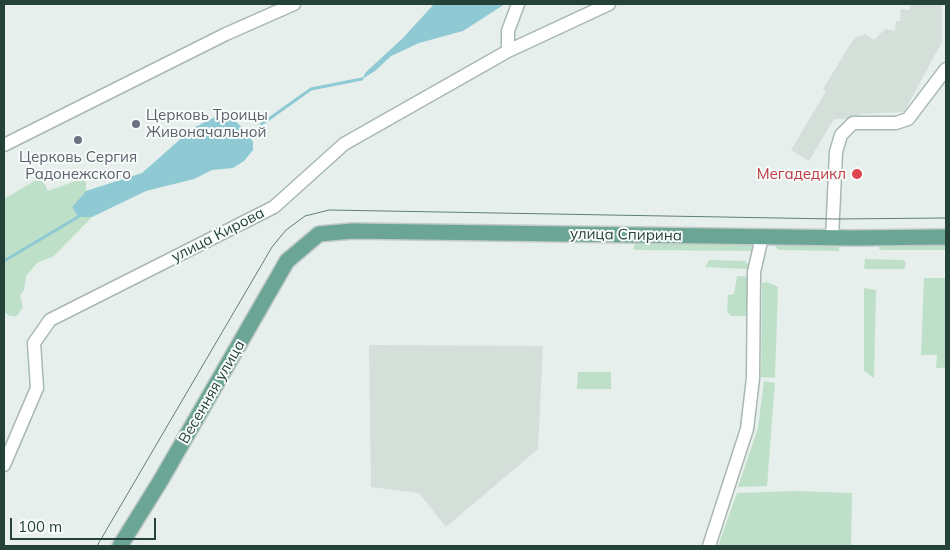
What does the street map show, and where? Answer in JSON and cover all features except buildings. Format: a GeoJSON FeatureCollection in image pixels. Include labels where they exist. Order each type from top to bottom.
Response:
{"type":"FeatureCollection","features":[{"type":"Feature","properties":{"kind":"main road","name":"улица Спирина"},"geometry":{"type":"LineString","coordinates":[[308,242],[319,234],[352,231],[832,238],[946,237]]}},
{"type":"Feature","properties":{"kind":"main road","name":"Весенняя улица"},"geometry":{"type":"LineString","coordinates":[[120,546],[180,448],[274,283],[287,262],[308,242]]}},
{"type":"Feature","properties":{"kind":"street"},"geometry":{"type":"LineString","coordinates":[[4,145],[226,34],[294,4]]}},
{"type":"Feature","properties":{"kind":"street"},"geometry":{"type":"LineString","coordinates":[[508,51],[508,31],[518,4]]}},
{"type":"Feature","properties":{"kind":"street","name":"улица Кирова"},"geometry":{"type":"LineString","coordinates":[[4,465],[38,388],[34,343],[50,320],[274,207],[344,144],[508,51],[609,4]]}},
{"type":"Feature","properties":{"kind":"street"},"geometry":{"type":"LineString","coordinates":[[832,238],[836,152],[841,135],[854,123],[896,122],[908,119],[946,69]]}},
{"type":"Feature","properties":{"kind":"street"},"geometry":{"type":"LineString","coordinates":[[709,546],[747,429],[753,378],[754,272],[762,237]]}},
{"type":"Feature","properties":{"kind":"shaded area"},"geometry":{"type":"Polygon","coordinates":[[[910,4],[942,4],[942,42],[904,112],[860,114],[849,119],[834,119],[809,161],[791,150],[826,91],[823,89],[856,37],[865,34],[874,40],[885,29],[895,31],[896,21],[900,21],[901,9],[910,10],[910,4]]]}},
{"type":"Feature","properties":{"kind":"shaded area"},"geometry":{"type":"Polygon","coordinates":[[[369,345],[543,346],[538,449],[446,527],[419,493],[371,487],[369,345]]]}},
{"type":"Feature","properties":{"kind":"green space"},"geometry":{"type":"Polygon","coordinates":[[[41,177],[48,191],[86,177],[86,191],[72,207],[78,217],[92,217],[54,256],[37,263],[26,276],[24,290],[20,296],[23,307],[17,316],[10,316],[4,312],[4,199],[41,177]]]}},
{"type":"Feature","properties":{"kind":"green space"},"geometry":{"type":"Polygon","coordinates":[[[635,244],[752,244],[755,246],[752,251],[637,250],[633,249],[635,244]]]}},
{"type":"Feature","properties":{"kind":"green space"},"geometry":{"type":"Polygon","coordinates":[[[778,244],[839,247],[839,251],[779,250],[775,247],[778,244]]]}},
{"type":"Feature","properties":{"kind":"green space"},"geometry":{"type":"Polygon","coordinates":[[[879,245],[946,245],[946,250],[882,250],[879,249],[879,245]]]}},
{"type":"Feature","properties":{"kind":"green space"},"geometry":{"type":"Polygon","coordinates":[[[865,259],[904,260],[906,264],[904,269],[864,269],[865,259]]]}},
{"type":"Feature","properties":{"kind":"green space"},"geometry":{"type":"Polygon","coordinates":[[[709,260],[745,261],[750,266],[748,269],[705,267],[709,260]]]}},
{"type":"Feature","properties":{"kind":"green space"},"geometry":{"type":"Polygon","coordinates":[[[737,276],[750,277],[746,316],[731,316],[727,312],[728,295],[734,294],[737,276]]]}},
{"type":"Feature","properties":{"kind":"green space"},"geometry":{"type":"Polygon","coordinates":[[[924,278],[946,278],[946,368],[936,368],[937,355],[921,355],[924,278]]]}},
{"type":"Feature","properties":{"kind":"green space"},"geometry":{"type":"Polygon","coordinates":[[[767,282],[778,287],[775,378],[761,377],[762,283],[767,282]]]}},
{"type":"Feature","properties":{"kind":"green space"},"geometry":{"type":"Polygon","coordinates":[[[864,288],[876,290],[874,378],[864,371],[864,288]]]}},
{"type":"Feature","properties":{"kind":"green space"},"geometry":{"type":"Polygon","coordinates":[[[578,372],[611,372],[611,389],[577,389],[578,372]]]}},
{"type":"Feature","properties":{"kind":"green space"},"geometry":{"type":"Polygon","coordinates":[[[764,381],[775,383],[767,486],[738,487],[758,428],[764,381]]]}},
{"type":"Feature","properties":{"kind":"green space"},"geometry":{"type":"Polygon","coordinates":[[[795,491],[852,493],[851,546],[718,546],[737,493],[795,491]]]}},
{"type":"Feature","properties":{"kind":"water"},"geometry":{"type":"Polygon","coordinates":[[[434,4],[505,4],[463,31],[419,43],[391,56],[375,71],[362,79],[366,72],[403,38],[434,4]]]}},
{"type":"Feature","properties":{"kind":"water"},"geometry":{"type":"Polygon","coordinates":[[[221,114],[233,119],[245,130],[253,142],[253,150],[244,161],[233,168],[212,170],[194,179],[146,191],[92,217],[78,217],[72,207],[86,191],[142,173],[193,128],[221,114]]]}},
{"type":"Feature","properties":{"kind":"waterway"},"geometry":{"type":"LineString","coordinates":[[259,126],[311,89],[362,79]]}},
{"type":"Feature","properties":{"kind":"waterway"},"geometry":{"type":"LineString","coordinates":[[4,261],[78,217]]}},
{"type":"Feature","properties":{"kind":"tram line"},"geometry":{"type":"LineString","coordinates":[[97,546],[272,247],[286,230],[305,216],[329,210],[834,219],[946,218]]}},
{"type":"Feature","properties":{"kind":"place","name":"Церковь Троицы Живоначальной"},"geometry":{"type":"Point","coordinates":[136,124]}},
{"type":"Feature","properties":{"kind":"place","name":"Церковь Сергия Радонежского"},"geometry":{"type":"Point","coordinates":[78,140]}},
{"type":"Feature","properties":{"kind":"place","name":"Мегадедикл"},"geometry":{"type":"Point","coordinates":[857,174]}}]}
